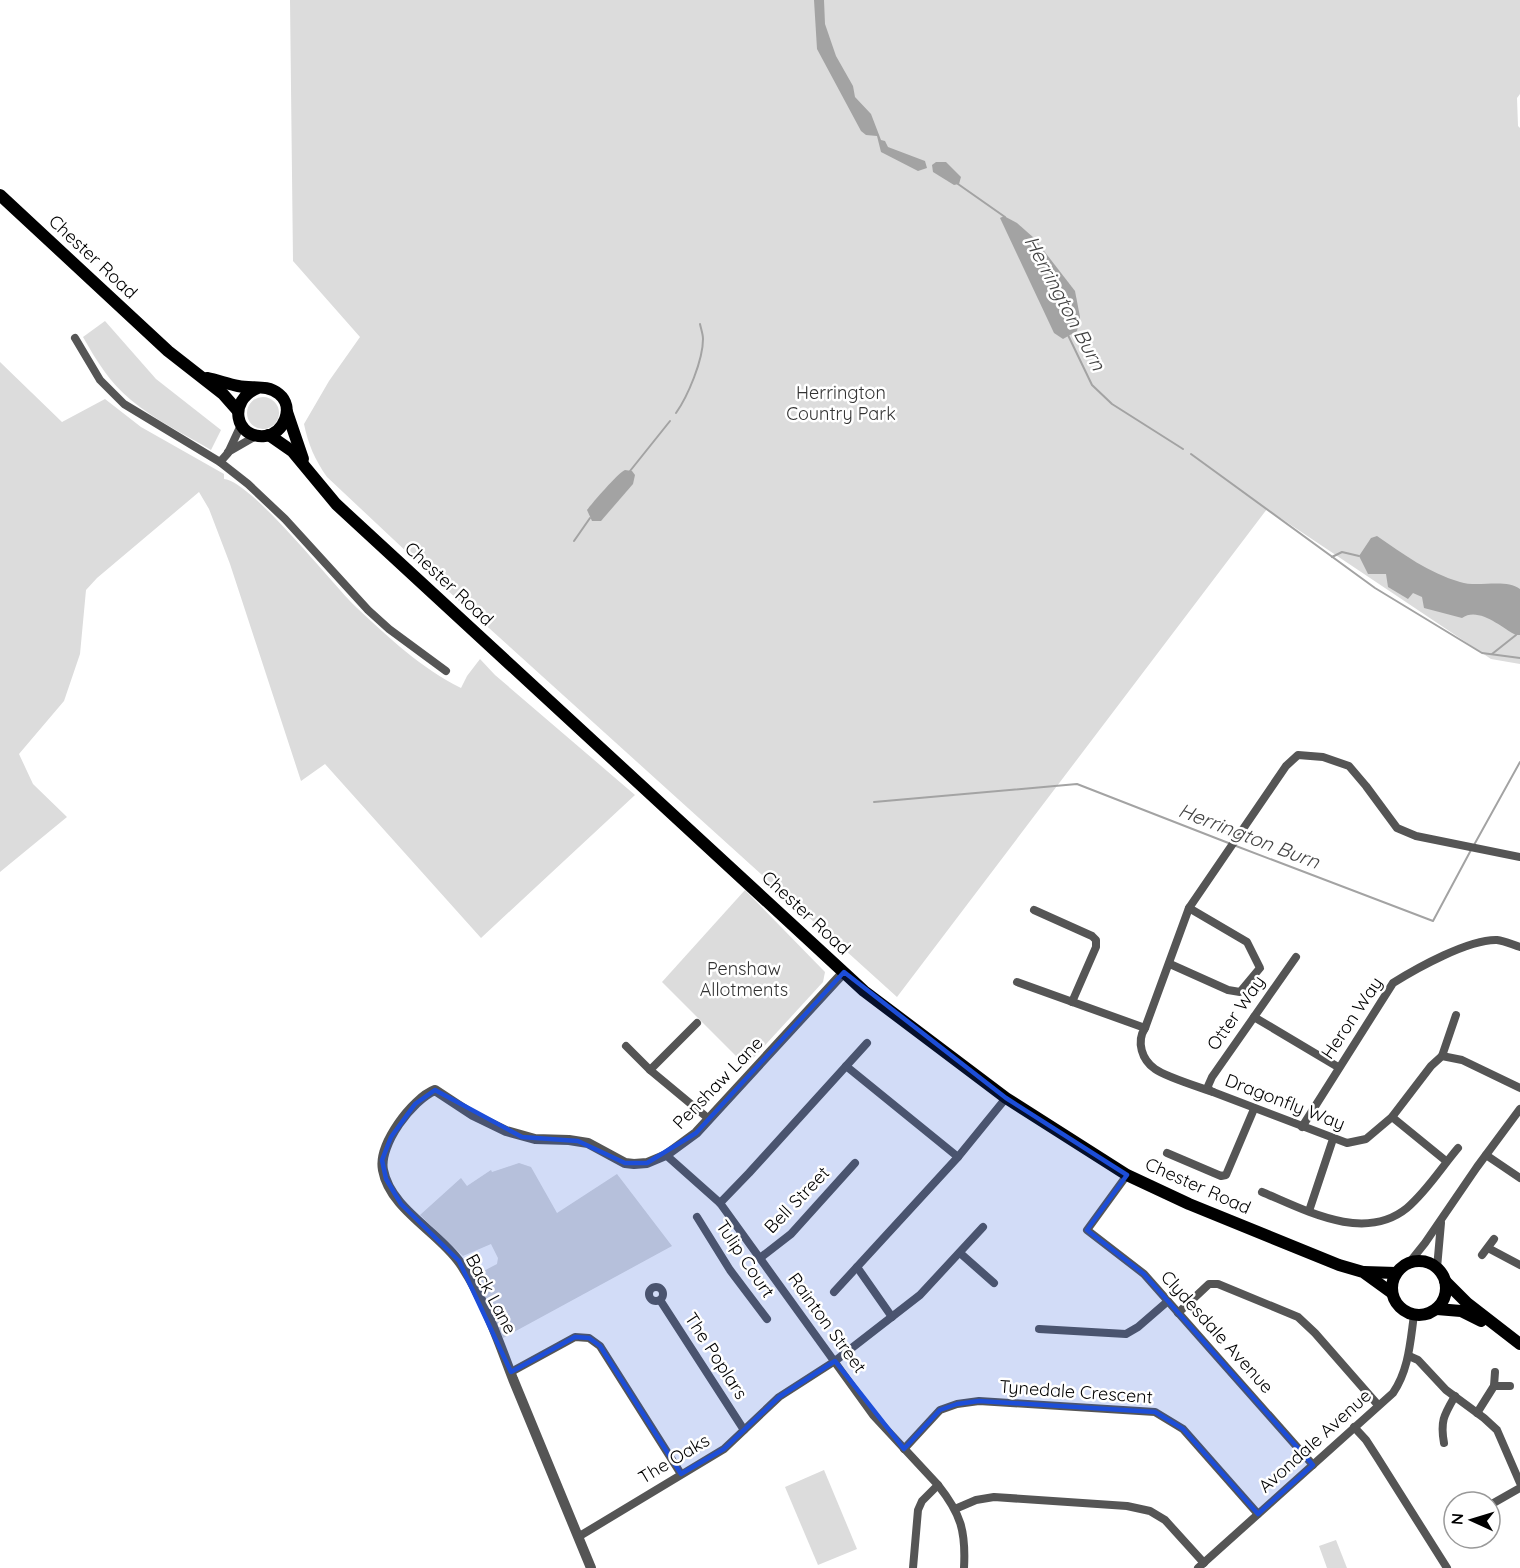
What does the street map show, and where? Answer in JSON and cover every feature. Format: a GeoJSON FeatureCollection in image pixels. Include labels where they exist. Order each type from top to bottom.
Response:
{"type":"FeatureCollection","features":[{"type":"Feature","properties":{"kind":"main road","name":"Chester Road"},"geometry":{"type":"LineString","coordinates":[[0,195],[168,351],[202,377],[237,386],[258,387]]}},
{"type":"Feature","properties":{"kind":"main road"},"geometry":{"type":"LineString","coordinates":[[202,377],[223,394],[238,411],[241,424],[248,432],[263,436],[281,428],[287,412],[279,394],[269,388],[258,387],[249,391],[242,398],[238,411]]}},
{"type":"Feature","properties":{"kind":"main road","name":"Chester Road"},"geometry":{"type":"LineString","coordinates":[[287,412],[306,466]]}},
{"type":"Feature","properties":{"kind":"main road","name":"Chester Road"},"geometry":{"type":"LineString","coordinates":[[263,436],[285,445],[306,466],[336,504],[864,990],[1006,1098],[1127,1175],[1189,1204],[1339,1265],[1363,1272]]}},
{"type":"Feature","properties":{"kind":"main road"},"geometry":{"type":"LineString","coordinates":[[1504,1333],[1461,1311],[1437,1309],[1424,1315],[1414,1315],[1402,1310],[1396,1304],[1392,1293],[1392,1282],[1396,1273],[1409,1263],[1423,1261],[1437,1268],[1445,1281],[1467,1303],[1520,1344]]}},
{"type":"Feature","properties":{"kind":"main road"},"geometry":{"type":"LineString","coordinates":[[1363,1272],[1396,1273]]}},
{"type":"Feature","properties":{"kind":"main road"},"geometry":{"type":"LineString","coordinates":[[1363,1272],[1392,1293]]}},
{"type":"Feature","properties":{"kind":"main road"},"geometry":{"type":"LineString","coordinates":[[1437,1309],[1445,1297],[1445,1281]]}},
{"type":"Feature","properties":{"kind":"street"},"geometry":{"type":"LineString","coordinates":[[75,338],[100,380],[124,404],[220,462],[267,501],[351,593],[389,629],[446,671]]}},
{"type":"Feature","properties":{"kind":"street"},"geometry":{"type":"LineString","coordinates":[[220,462],[228,453],[241,424]]}},
{"type":"Feature","properties":{"kind":"street"},"geometry":{"type":"LineString","coordinates":[[228,453],[263,436]]}},
{"type":"Feature","properties":{"kind":"street"},"geometry":{"type":"LineString","coordinates":[[1017,982],[1144,1028],[1170,964],[1189,908],[1286,766],[1298,755],[1323,757],[1349,766],[1397,828],[1416,836],[1520,857]]}},
{"type":"Feature","properties":{"kind":"street"},"geometry":{"type":"LineString","coordinates":[[1170,964],[1228,990],[1240,992],[1260,968],[1247,942],[1189,908]]}},
{"type":"Feature","properties":{"kind":"street"},"geometry":{"type":"LineString","coordinates":[[1034,910],[1092,936],[1096,940],[1096,947],[1072,1002]]}},
{"type":"Feature","properties":{"kind":"street","name":"Heron Way"},"geometry":{"type":"LineString","coordinates":[[1302,1127],[1393,983],[1415,969],[1480,942],[1499,940],[1520,947]]}},
{"type":"Feature","properties":{"kind":"street","name":"Otter Way"},"geometry":{"type":"LineString","coordinates":[[1211,1091],[1209,1086],[1212,1077],[1296,957]]}},
{"type":"Feature","properties":{"kind":"street","name":"Penshaw Lane"},"geometry":{"type":"LineString","coordinates":[[428,1093],[435,1090],[473,1115],[522,1137],[588,1143],[624,1163],[647,1163],[666,1155],[696,1133],[844,972]]}},
{"type":"Feature","properties":{"kind":"street"},"geometry":{"type":"LineString","coordinates":[[1456,1015],[1442,1056],[1462,1060],[1520,1088]]}},
{"type":"Feature","properties":{"kind":"street"},"geometry":{"type":"LineString","coordinates":[[1254,1017],[1338,1067]]}},
{"type":"Feature","properties":{"kind":"street"},"geometry":{"type":"LineString","coordinates":[[650,1070],[697,1023]]}},
{"type":"Feature","properties":{"kind":"street","name":"Dragonfly Way"},"geometry":{"type":"LineString","coordinates":[[1144,1028],[1141,1034],[1142,1055],[1155,1069],[1347,1143],[1366,1139],[1392,1117],[1431,1066],[1442,1056]]}},
{"type":"Feature","properties":{"kind":"street"},"geometry":{"type":"LineString","coordinates":[[720,1203],[867,1043]]}},
{"type":"Feature","properties":{"kind":"street"},"geometry":{"type":"LineString","coordinates":[[626,1047],[709,1119]]}},
{"type":"Feature","properties":{"kind":"street"},"geometry":{"type":"LineString","coordinates":[[846,1066],[958,1157]]}},
{"type":"Feature","properties":{"kind":"street","name":"Back Lane"},"geometry":{"type":"LineString","coordinates":[[428,1093],[411,1109],[391,1137],[384,1150],[383,1170],[392,1192],[401,1204],[459,1262],[489,1318],[591,1568]]}},
{"type":"Feature","properties":{"kind":"street"},"geometry":{"type":"LineString","coordinates":[[834,1292],[958,1157],[1006,1098]]}},
{"type":"Feature","properties":{"kind":"street"},"geometry":{"type":"LineString","coordinates":[[1167,1153],[1221,1176],[1226,1175],[1254,1108]]}},
{"type":"Feature","properties":{"kind":"street"},"geometry":{"type":"LineString","coordinates":[[1409,1263],[1520,1109]]}},
{"type":"Feature","properties":{"kind":"street"},"geometry":{"type":"LineString","coordinates":[[1392,1117],[1446,1161]]}},
{"type":"Feature","properties":{"kind":"street"},"geometry":{"type":"LineString","coordinates":[[1310,1211],[1333,1139]]}},
{"type":"Feature","properties":{"kind":"street"},"geometry":{"type":"LineString","coordinates":[[1262,1192],[1336,1220],[1360,1225],[1387,1219],[1405,1210],[1422,1194],[1458,1148]]}},
{"type":"Feature","properties":{"kind":"street","name":"Rainton Street"},"geometry":{"type":"LineString","coordinates":[[666,1155],[720,1203],[873,1415],[938,1485],[955,1509],[964,1534],[964,1568]]}},
{"type":"Feature","properties":{"kind":"street"},"geometry":{"type":"LineString","coordinates":[[1486,1155],[1520,1178]]}},
{"type":"Feature","properties":{"kind":"street","name":"Bell Street"},"geometry":{"type":"LineString","coordinates":[[757,1255],[791,1234],[855,1163]]}},
{"type":"Feature","properties":{"kind":"street","name":"Clydesdale Avenue"},"geometry":{"type":"LineString","coordinates":[[1127,1175],[1087,1230],[1144,1274],[1313,1465]]}},
{"type":"Feature","properties":{"kind":"street"},"geometry":{"type":"LineString","coordinates":[[1437,1268],[1442,1216]]}},
{"type":"Feature","properties":{"kind":"street","name":"Tulip Court"},"geometry":{"type":"LineString","coordinates":[[697,1217],[730,1270],[767,1319]]}},
{"type":"Feature","properties":{"kind":"street","name":"The Oaks"},"geometry":{"type":"LineString","coordinates":[[578,1537],[724,1449],[779,1398],[835,1361],[920,1295],[983,1227]]}},
{"type":"Feature","properties":{"kind":"street"},"geometry":{"type":"LineString","coordinates":[[1494,1239],[1485,1251],[1520,1265]]}},
{"type":"Feature","properties":{"kind":"street"},"geometry":{"type":"LineString","coordinates":[[960,1252],[994,1283]]}},
{"type":"Feature","properties":{"kind":"street"},"geometry":{"type":"LineString","coordinates":[[857,1267],[892,1317]]}},
{"type":"Feature","properties":{"kind":"street"},"geometry":{"type":"LineString","coordinates":[[1178,1313],[1209,1284],[1218,1284],[1298,1317],[1315,1333],[1378,1405]]}},
{"type":"Feature","properties":{"kind":"street","name":"The Poplars"},"geometry":{"type":"LineString","coordinates":[[660,1300],[744,1430]]}},
{"type":"Feature","properties":{"kind":"street"},"geometry":{"type":"LineString","coordinates":[[1039,1329],[1126,1334],[1138,1328],[1168,1301]]}},
{"type":"Feature","properties":{"kind":"street","name":"Avondale Avenue"},"geometry":{"type":"LineString","coordinates":[[1201,1565],[1393,1393],[1402,1378],[1408,1356],[1414,1315]]}},
{"type":"Feature","properties":{"kind":"street"},"geometry":{"type":"LineString","coordinates":[[511,1372],[575,1337],[589,1338],[600,1346],[681,1474]]}},
{"type":"Feature","properties":{"kind":"street"},"geometry":{"type":"LineString","coordinates":[[1408,1356],[1418,1360],[1446,1390],[1497,1430],[1519,1478]]}},
{"type":"Feature","properties":{"kind":"street"},"geometry":{"type":"LineString","coordinates":[[1477,1413],[1494,1386],[1495,1372]]}},
{"type":"Feature","properties":{"kind":"street"},"geometry":{"type":"LineString","coordinates":[[1494,1386],[1510,1386]]}},
{"type":"Feature","properties":{"kind":"street"},"geometry":{"type":"LineString","coordinates":[[1444,1443],[1443,1416],[1455,1396]]}},
{"type":"Feature","properties":{"kind":"street","name":"Tynedale Crescent"},"geometry":{"type":"LineString","coordinates":[[904,1449],[940,1410],[957,1404],[979,1401],[1155,1412],[1183,1429],[1258,1514]]}},
{"type":"Feature","properties":{"kind":"street"},"geometry":{"type":"LineString","coordinates":[[1354,1427],[1366,1440],[1447,1568]]}},
{"type":"Feature","properties":{"kind":"street"},"geometry":{"type":"LineString","coordinates":[[912,1568],[918,1510],[922,1501],[938,1485]]}},
{"type":"Feature","properties":{"kind":"street"},"geometry":{"type":"LineString","coordinates":[[1502,1497],[1520,1488]]}},
{"type":"Feature","properties":{"kind":"street"},"geometry":{"type":"LineString","coordinates":[[955,1509],[976,1500],[994,1497],[1127,1506],[1150,1511],[1165,1520],[1201,1565]]}},
{"type":"Feature","properties":{"kind":"highlighted area"},"geometry":{"type":"Polygon","coordinates":[[[844,972],[1006,1098],[1127,1175],[1087,1230],[1144,1274],[1313,1465],[1258,1514],[1183,1429],[1155,1412],[979,1401],[957,1404],[940,1410],[904,1449],[835,1361],[779,1397],[724,1449],[681,1474],[600,1346],[589,1338],[575,1337],[511,1372],[459,1261],[401,1204],[386,1179],[382,1160],[391,1137],[415,1104],[435,1090],[522,1137],[578,1141],[625,1163],[647,1163],[696,1133],[844,972]]]}},
{"type":"Feature","properties":{"kind":"green space","name":"Herrington Country Park"},"geometry":{"type":"Polygon","coordinates":[[[290,0],[1520,0],[1520,94],[1517,98],[1520,128],[1520,664],[1491,659],[1267,509],[897,997],[459,601],[323,471],[310,445],[304,424],[329,381],[360,337],[293,261],[290,0]]]}},
{"type":"Feature","properties":{"kind":"green space"},"geometry":{"type":"Polygon","coordinates":[[[105,321],[156,379],[221,430],[211,450],[140,407],[110,379],[83,337],[105,321]]]}},
{"type":"Feature","properties":{"kind":"green space"},"geometry":{"type":"Polygon","coordinates":[[[0,362],[62,422],[105,399],[141,427],[224,474],[224,479],[236,484],[271,514],[345,596],[406,652],[433,672],[461,688],[480,659],[495,675],[635,795],[481,938],[325,764],[301,781],[230,564],[209,509],[199,492],[97,578],[86,590],[80,654],[64,701],[19,754],[33,784],[67,817],[0,872],[0,362]]]}},
{"type":"Feature","properties":{"kind":"green space"},"geometry":{"type":"Polygon","coordinates":[[[263,397],[275,401],[279,413],[275,425],[263,429],[251,425],[247,413],[251,401],[263,397]]]}},
{"type":"Feature","properties":{"kind":"green space","name":"Penshaw Allotments"},"geometry":{"type":"Polygon","coordinates":[[[745,890],[825,972],[823,982],[746,1066],[662,982],[745,890]]]}},
{"type":"Feature","properties":{"kind":"green space"},"geometry":{"type":"Polygon","coordinates":[[[519,1163],[531,1167],[557,1213],[617,1174],[672,1246],[503,1338],[480,1293],[476,1275],[497,1264],[498,1258],[491,1244],[463,1256],[420,1215],[461,1178],[467,1186],[491,1170],[492,1172],[519,1163]]]}},
{"type":"Feature","properties":{"kind":"green space"},"geometry":{"type":"Polygon","coordinates":[[[824,1470],[857,1549],[818,1565],[785,1487],[824,1470]]]}},
{"type":"Feature","properties":{"kind":"green space"},"geometry":{"type":"Polygon","coordinates":[[[1336,1540],[1347,1568],[1327,1568],[1319,1546],[1336,1540]]]}},
{"type":"Feature","properties":{"kind":"water"},"geometry":{"type":"Polygon","coordinates":[[[814,0],[824,0],[825,24],[836,56],[853,86],[855,97],[871,114],[881,140],[885,141],[888,147],[925,161],[927,168],[918,171],[881,152],[877,136],[866,135],[861,131],[817,49],[814,0]]]}},
{"type":"Feature","properties":{"kind":"water"},"geometry":{"type":"Polygon","coordinates":[[[936,162],[946,162],[961,177],[959,184],[954,185],[933,172],[932,165],[936,162]]]}},
{"type":"Feature","properties":{"kind":"water"},"geometry":{"type":"Polygon","coordinates":[[[1004,216],[1017,223],[1034,238],[1075,291],[1080,317],[1077,331],[1063,339],[1054,333],[1000,218],[1004,216]]]}},
{"type":"Feature","properties":{"kind":"water"},"geometry":{"type":"Polygon","coordinates":[[[625,470],[632,471],[635,475],[633,484],[601,521],[592,521],[587,510],[625,470]]]}},
{"type":"Feature","properties":{"kind":"water"},"geometry":{"type":"Polygon","coordinates":[[[1377,536],[1438,574],[1467,584],[1507,584],[1520,589],[1520,635],[1475,614],[1462,618],[1424,608],[1422,597],[1413,593],[1408,599],[1388,587],[1386,574],[1368,574],[1359,556],[1371,538],[1377,536]]]}},
{"type":"Feature","properties":{"kind":"waterway","name":"Herrington Burn"},"geometry":{"type":"LineString","coordinates":[[958,184],[1005,217]]}},
{"type":"Feature","properties":{"kind":"waterway"},"geometry":{"type":"LineString","coordinates":[[676,413],[690,388],[698,367],[703,339],[700,324]]}},
{"type":"Feature","properties":{"kind":"waterway","name":"Herrington Burn"},"geometry":{"type":"LineString","coordinates":[[1067,333],[1092,385],[1112,404],[1183,449]]}},
{"type":"Feature","properties":{"kind":"waterway"},"geometry":{"type":"LineString","coordinates":[[630,471],[670,421]]}},
{"type":"Feature","properties":{"kind":"waterway","name":"Herrington Burn"},"geometry":{"type":"LineString","coordinates":[[1191,454],[1375,588],[1482,653],[1520,658]]}},
{"type":"Feature","properties":{"kind":"waterway"},"geometry":{"type":"LineString","coordinates":[[574,541],[590,518]]}},
{"type":"Feature","properties":{"kind":"waterway"},"geometry":{"type":"LineString","coordinates":[[1332,557],[1342,552],[1359,556]]}},
{"type":"Feature","properties":{"kind":"waterway"},"geometry":{"type":"LineString","coordinates":[[1492,654],[1516,635]]}},
{"type":"Feature","properties":{"kind":"waterway","name":"Herrington Burn"},"geometry":{"type":"LineString","coordinates":[[1474,845],[1520,762]]}},
{"type":"Feature","properties":{"kind":"waterway","name":"Herrington Burn"},"geometry":{"type":"LineString","coordinates":[[874,802],[1077,784],[1231,844]]}},
{"type":"Feature","properties":{"kind":"waterway","name":"Herrington Burn"},"geometry":{"type":"LineString","coordinates":[[1236,846],[1433,921],[1471,850]]}}]}
